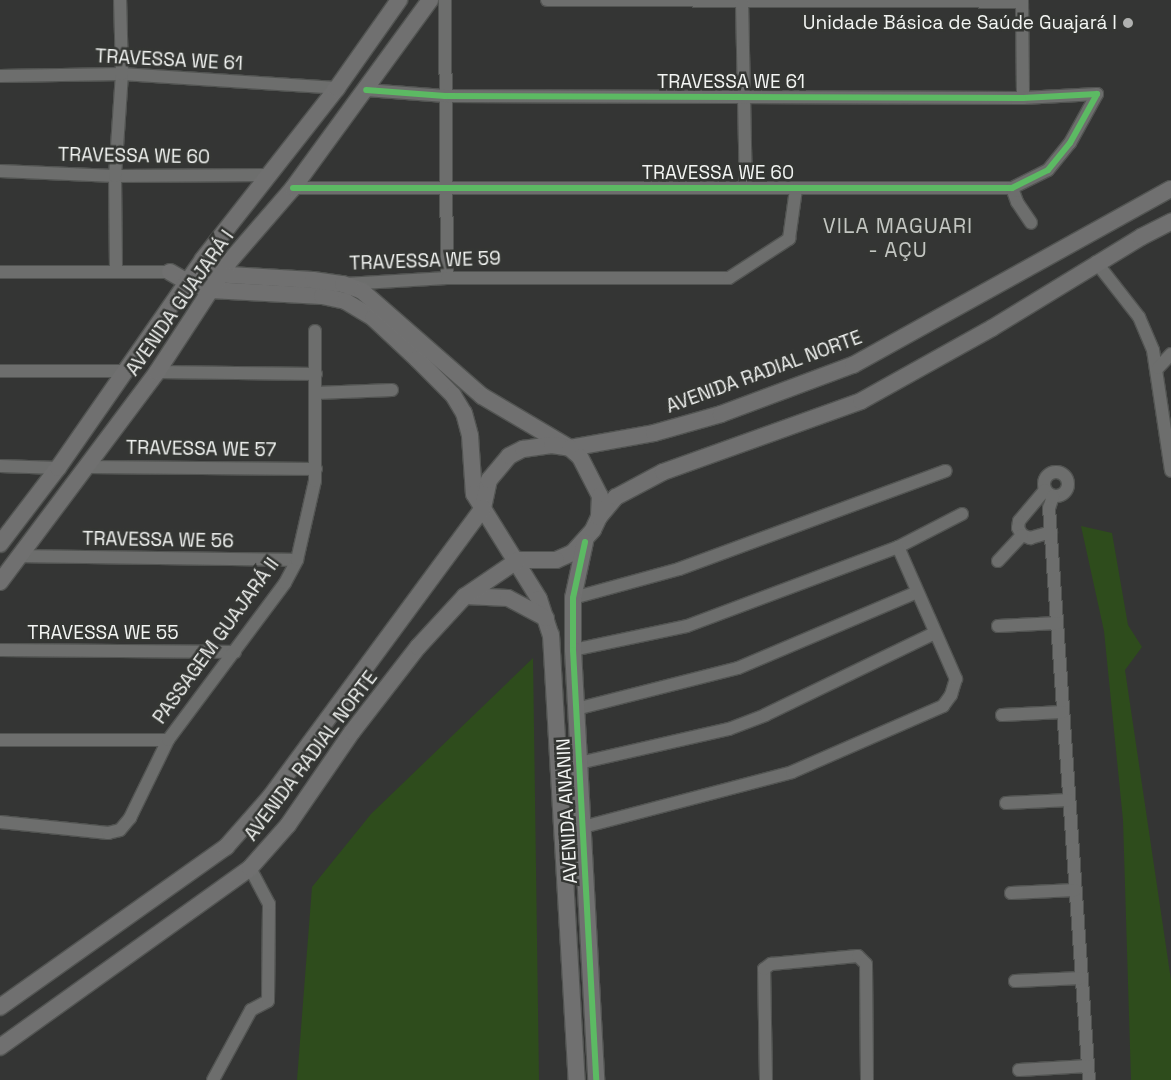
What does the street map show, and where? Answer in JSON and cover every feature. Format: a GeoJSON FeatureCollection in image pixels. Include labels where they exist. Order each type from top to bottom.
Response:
{"type":"FeatureCollection","features":[{"type":"Feature","properties":{"kind":"main road","name":"AVENIDA GUAJARÁ I"},"geometry":{"type":"LineString","coordinates":[[0,544],[58,468],[191,276],[267,175],[336,88],[399,0]]}},
{"type":"Feature","properties":{"kind":"main road","name":"AVENIDA GUAJARÁ I"},"geometry":{"type":"LineString","coordinates":[[0,582],[156,372],[220,275],[293,188],[430,0]]}},
{"type":"Feature","properties":{"kind":"main road","name":"AVENIDA RADIAL NORTE"},"geometry":{"type":"LineString","coordinates":[[575,453],[720,414],[853,365],[1171,189]]}},
{"type":"Feature","properties":{"kind":"main road"},"geometry":{"type":"LineString","coordinates":[[170,272],[191,276],[210,290],[322,296],[345,301],[373,318],[453,395],[464,413],[470,436],[474,494],[515,556],[556,560],[572,553],[586,542],[599,517],[616,497],[663,472],[861,401],[992,328],[1096,262],[1171,222]]}},
{"type":"Feature","properties":{"kind":"main road","name":"TRAVESSA WE 59"},"geometry":{"type":"LineString","coordinates":[[191,276],[220,275],[342,284]]}},
{"type":"Feature","properties":{"kind":"main road"},"geometry":{"type":"LineString","coordinates":[[342,284],[362,291],[380,304],[482,396],[575,453],[600,496],[599,517]]}},
{"type":"Feature","properties":{"kind":"main road"},"geometry":{"type":"LineString","coordinates":[[486,514],[489,480],[509,456],[538,445],[575,453]]}},
{"type":"Feature","properties":{"kind":"main road","name":"AVENIDA RADIAL NORTE"},"geometry":{"type":"LineString","coordinates":[[0,1007],[226,847],[270,797],[486,514]]}},
{"type":"Feature","properties":{"kind":"main road","name":"AVENIDA ANANIN"},"geometry":{"type":"LineString","coordinates":[[586,542],[573,598],[573,650],[596,1080]]}},
{"type":"Feature","properties":{"kind":"main road","name":"AVENIDA RADIAL NORTE"},"geometry":{"type":"LineString","coordinates":[[0,1047],[250,868],[288,825],[352,732],[418,647],[465,596],[515,556]]}},
{"type":"Feature","properties":{"kind":"main road","name":"AVENIDA ANANIN"},"geometry":{"type":"LineString","coordinates":[[515,556],[546,618],[553,653],[577,1080]]}},
{"type":"Feature","properties":{"kind":"main road"},"geometry":{"type":"LineString","coordinates":[[465,596],[508,598],[546,618]]}},
{"type":"Feature","properties":{"kind":"street"},"geometry":{"type":"LineString","coordinates":[[116,270],[115,176],[122,74],[120,0]]}},
{"type":"Feature","properties":{"kind":"street"},"geometry":{"type":"LineString","coordinates":[[445,0],[447,278]]}},
{"type":"Feature","properties":{"kind":"street"},"geometry":{"type":"LineString","coordinates":[[547,0],[742,2],[1022,1],[1023,98]]}},
{"type":"Feature","properties":{"kind":"street"},"geometry":{"type":"LineString","coordinates":[[742,2],[742,96],[746,188]]}},
{"type":"Feature","properties":{"kind":"street","name":"TRAVESSA WE 61"},"geometry":{"type":"LineString","coordinates":[[0,76],[122,74],[336,88]]}},
{"type":"Feature","properties":{"kind":"street","name":"TRAVESSA WE 61"},"geometry":{"type":"LineString","coordinates":[[366,90],[445,96],[1023,98],[1096,94]]}},
{"type":"Feature","properties":{"kind":"street","name":"TRAVESSA WE 60"},"geometry":{"type":"LineString","coordinates":[[293,188],[1012,188],[1048,170],[1070,143],[1096,94]]}},
{"type":"Feature","properties":{"kind":"street","name":"TRAVESSA WE 60"},"geometry":{"type":"LineString","coordinates":[[0,171],[115,176],[267,175]]}},
{"type":"Feature","properties":{"kind":"street"},"geometry":{"type":"LineString","coordinates":[[1012,188],[1016,202],[1031,223]]}},
{"type":"Feature","properties":{"kind":"street","name":"TRAVESSA WE 59"},"geometry":{"type":"LineString","coordinates":[[342,284],[447,278],[729,278],[789,239],[796,189]]}},
{"type":"Feature","properties":{"kind":"street"},"geometry":{"type":"LineString","coordinates":[[1096,262],[1139,317],[1158,368],[1171,471]]}},
{"type":"Feature","properties":{"kind":"street"},"geometry":{"type":"LineString","coordinates":[[0,272],[116,270],[170,272]]}},
{"type":"Feature","properties":{"kind":"street","name":"PASSAGEM GUAJARÁ II"},"geometry":{"type":"LineString","coordinates":[[0,822],[108,833],[120,830],[130,818],[168,740],[286,583],[296,560],[316,469],[315,332]]}},
{"type":"Feature","properties":{"kind":"street"},"geometry":{"type":"LineString","coordinates":[[1158,368],[1171,354]]}},
{"type":"Feature","properties":{"kind":"street"},"geometry":{"type":"LineString","coordinates":[[0,371],[127,371]]}},
{"type":"Feature","properties":{"kind":"street"},"geometry":{"type":"LineString","coordinates":[[156,372],[316,374]]}},
{"type":"Feature","properties":{"kind":"street"},"geometry":{"type":"LineString","coordinates":[[316,393],[392,390]]}},
{"type":"Feature","properties":{"kind":"street"},"geometry":{"type":"LineString","coordinates":[[0,466],[58,468]]}},
{"type":"Feature","properties":{"kind":"street","name":"TRAVESSA WE 57"},"geometry":{"type":"LineString","coordinates":[[86,467],[316,469]]}},
{"type":"Feature","properties":{"kind":"street"},"geometry":{"type":"LineString","coordinates":[[573,598],[679,569],[946,471]]}},
{"type":"Feature","properties":{"kind":"street"},"geometry":{"type":"LineString","coordinates":[[1051,532],[1030,538],[1022,535],[1018,528],[1019,521],[1049,493],[1089,1080]]}},
{"type":"Feature","properties":{"kind":"street"},"geometry":{"type":"LineString","coordinates":[[573,650],[687,626],[898,547],[962,514]]}},
{"type":"Feature","properties":{"kind":"street"},"geometry":{"type":"LineString","coordinates":[[998,561],[1022,535]]}},
{"type":"Feature","properties":{"kind":"street"},"geometry":{"type":"LineString","coordinates":[[582,827],[792,772],[942,706],[951,695],[956,679],[898,547]]}},
{"type":"Feature","properties":{"kind":"street","name":"TRAVESSA WE 56"},"geometry":{"type":"LineString","coordinates":[[20,556],[296,560]]}},
{"type":"Feature","properties":{"kind":"street"},"geometry":{"type":"LineString","coordinates":[[576,709],[738,668],[917,592]]}},
{"type":"Feature","properties":{"kind":"street"},"geometry":{"type":"LineString","coordinates":[[998,626],[1057,623]]}},
{"type":"Feature","properties":{"kind":"street"},"geometry":{"type":"LineString","coordinates":[[579,763],[685,740],[756,718],[935,632]]}},
{"type":"Feature","properties":{"kind":"street","name":"TRAVESSA WE 55"},"geometry":{"type":"LineString","coordinates":[[0,650],[235,652]]}},
{"type":"Feature","properties":{"kind":"street"},"geometry":{"type":"LineString","coordinates":[[1002,715],[1063,712]]}},
{"type":"Feature","properties":{"kind":"street"},"geometry":{"type":"LineString","coordinates":[[0,740],[168,740]]}},
{"type":"Feature","properties":{"kind":"street"},"geometry":{"type":"LineString","coordinates":[[1006,803],[1069,800]]}},
{"type":"Feature","properties":{"kind":"street"},"geometry":{"type":"LineString","coordinates":[[215,1075],[251,1010],[268,1001],[269,904],[250,868]]}},
{"type":"Feature","properties":{"kind":"street"},"geometry":{"type":"LineString","coordinates":[[1011,893],[1076,890]]}},
{"type":"Feature","properties":{"kind":"street"},"geometry":{"type":"LineString","coordinates":[[766,1080],[762,975],[771,964],[858,956],[863,958],[866,964],[866,1080]]}},
{"type":"Feature","properties":{"kind":"street"},"geometry":{"type":"LineString","coordinates":[[1015,981],[1082,978]]}},
{"type":"Feature","properties":{"kind":"street"},"geometry":{"type":"LineString","coordinates":[[1019,1070],[1088,1066]]}},
{"type":"Feature","properties":{"kind":"green space"},"geometry":{"type":"Polygon","coordinates":[[[1081,526],[1112,533],[1128,625],[1142,647],[1125,670],[1171,980],[1171,1080],[1131,1080],[1123,820],[1104,631],[1081,526]]]}},
{"type":"Feature","properties":{"kind":"green space"},"geometry":{"type":"Polygon","coordinates":[[[533,658],[539,1080],[297,1080],[312,887],[371,814],[533,658]]]}},
{"type":"Feature","properties":{"kind":"cycle path"},"geometry":{"type":"LineString","coordinates":[[293,188],[1012,188],[1048,170],[1070,143],[1097,94],[1023,98],[445,96],[366,90]]}},
{"type":"Feature","properties":{"kind":"cycle path"},"geometry":{"type":"LineString","coordinates":[[585,542],[573,598],[573,650],[596,1080]]}},
{"type":"Feature","properties":{"kind":"place","name":"Unidade Básica de Saúde Guajará I"},"geometry":{"type":"Point","coordinates":[1128,23]}},
{"type":"Feature","properties":{"kind":"district","name":"VILA MAGUARI - AÇU"},"geometry":{"type":"Point","coordinates":[898,238]}}]}
